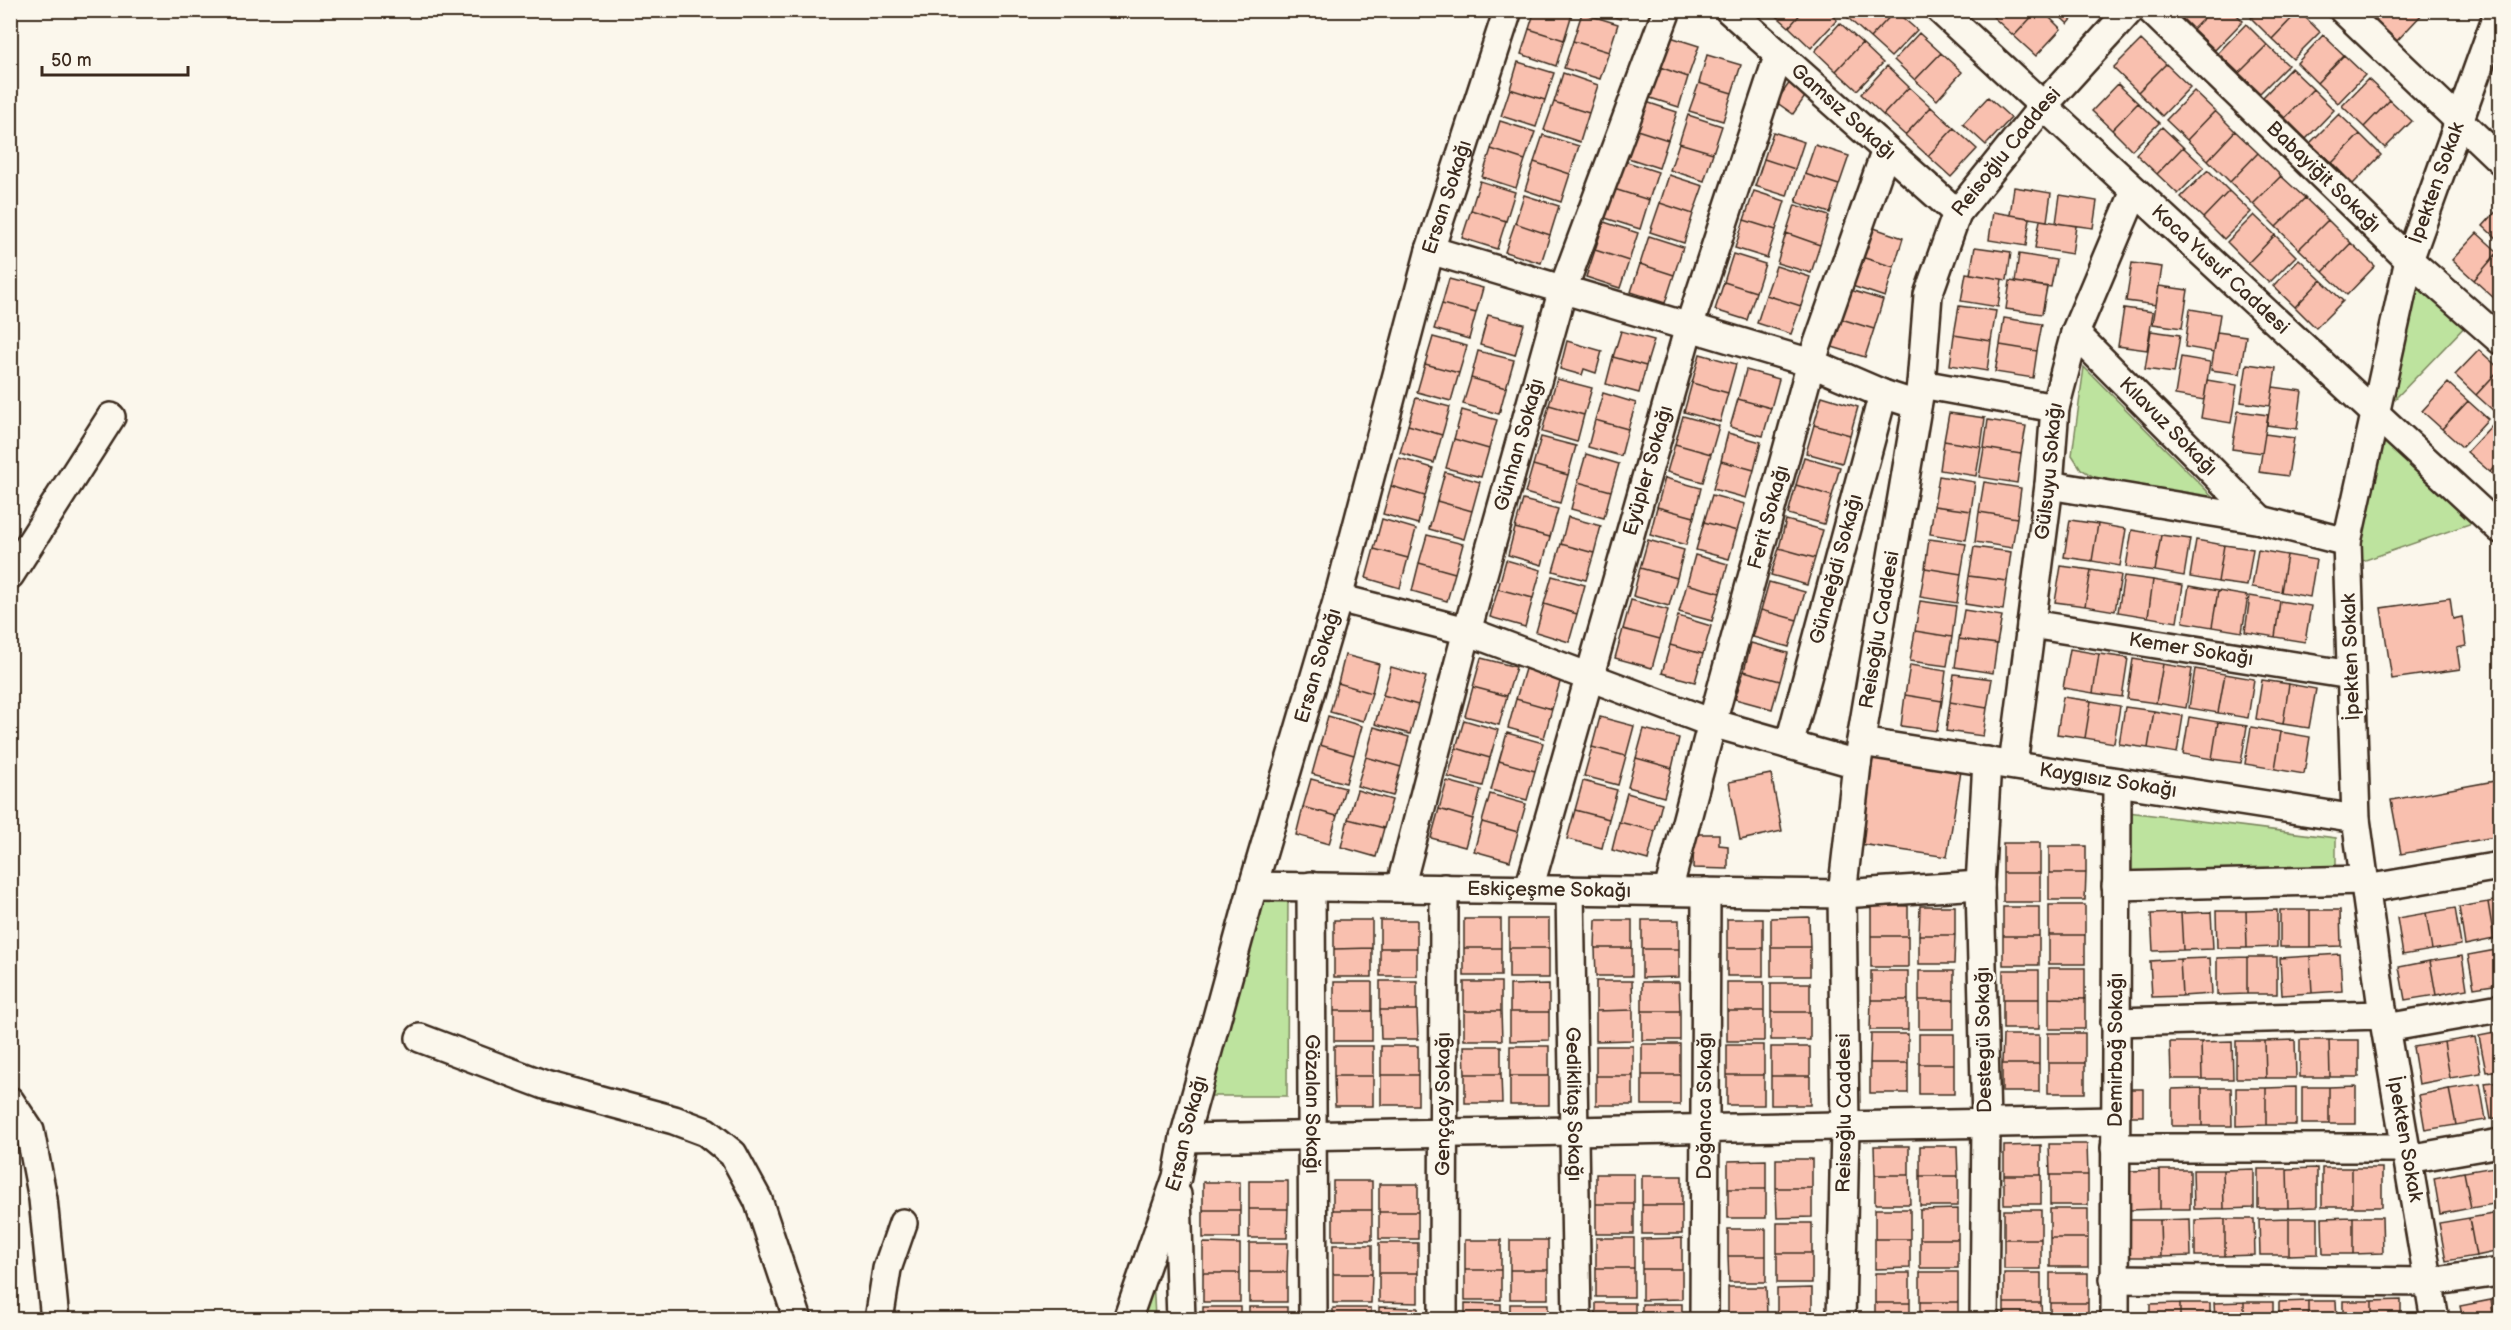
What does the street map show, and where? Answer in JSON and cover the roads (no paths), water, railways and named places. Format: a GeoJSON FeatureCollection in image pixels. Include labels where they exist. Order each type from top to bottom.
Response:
{"type":"FeatureCollection","features":[{"type":"Feature","properties":{"kind":"street","name":"Ersan Sokağı"},"geometry":{"type":"LineString","coordinates":[[1127,1320],[1177,1177],[1184,1138],[1253,886],[1338,598],[1430,250],[1508,10]]}},
{"type":"Feature","properties":{"kind":"street","name":"Günhan Sokağı"},"geometry":{"type":"LineString","coordinates":[[1400,888],[1467,631],[1563,289],[1667,10]]}},
{"type":"Feature","properties":{"kind":"street","name":"Gamsız Sokağı"},"geometry":{"type":"LineString","coordinates":[[1729,10],[1957,213]]}},
{"type":"Feature","properties":{"kind":"street","name":"Koca Yusuf Caddesi"},"geometry":{"type":"LineString","coordinates":[[1940,10],[2500,530]]}},
{"type":"Feature","properties":{"kind":"street","name":"Reisoğlu Caddesi"},"geometry":{"type":"LineString","coordinates":[[1841,1320],[1845,1127],[1842,894],[1859,753],[1919,394],[1928,295],[1957,213],[2043,106],[2130,10]]}},
{"type":"Feature","properties":{"kind":"street","name":"Babayiğit Sokağı"},"geometry":{"type":"LineString","coordinates":[[2151,10],[2409,260],[2500,340]]}},
{"type":"Feature","properties":{"kind":"street"},"geometry":{"type":"LineString","coordinates":[[2343,10],[2500,160]]}},
{"type":"Feature","properties":{"kind":"street","name":"İpekten Sokak"},"geometry":{"type":"LineString","coordinates":[[2435,1320],[2384,1021],[2356,819],[2347,542],[2409,260],[2499,10]]}},
{"type":"Feature","properties":{"kind":"street","name":"Eyüpler Sokağı"},"geometry":{"type":"LineString","coordinates":[[1529,890],[1689,327],[1779,54]]}},
{"type":"Feature","properties":{"kind":"street","name":"Ferit Sokağı"},"geometry":{"type":"LineString","coordinates":[[1668,891],[1811,363],[1886,150]]}},
{"type":"Feature","properties":{"kind":"street","name":"Gülsuyu Sokağı"},"geometry":{"type":"LineString","coordinates":[[2000,764],[2031,624],[2049,485],[2055,408],[2074,333],[2134,191]]}},
{"type":"Feature","properties":{"kind":"street"},"geometry":{"type":"LineString","coordinates":[[1430,250],[1811,363],[1883,394],[1919,394],[2055,408]]}},
{"type":"Feature","properties":{"kind":"street","name":"Kılavuz Sokağı"},"geometry":{"type":"LineString","coordinates":[[2074,333],[2261,520]]}},
{"type":"Feature","properties":{"kind":"street","name":"Gündeğdi Sokağı"},"geometry":{"type":"LineString","coordinates":[[1789,745],[1883,394]]}},
{"type":"Feature","properties":{"kind":"street"},"geometry":{"type":"LineString","coordinates":[[10,575],[111,417]]}},
{"type":"Feature","properties":{"kind":"street","name":"Kılavuz Sokağı"},"geometry":{"type":"LineString","coordinates":[[2049,485],[2261,520],[2347,542]]}},
{"type":"Feature","properties":{"kind":"street","name":"Kaygısız Sokağı"},"geometry":{"type":"LineString","coordinates":[[1338,598],[1467,631],[1712,723],[1789,745],[2000,764],[2356,819]]}},
{"type":"Feature","properties":{"kind":"street","name":"Kemer Sokağı"},"geometry":{"type":"LineString","coordinates":[[2031,624],[2351,675]]}},
{"type":"Feature","properties":{"kind":"street","name":"Destegül Sokağı"},"geometry":{"type":"LineString","coordinates":[[1984,1320],[1986,1124],[1980,885],[2000,764]]}},
{"type":"Feature","properties":{"kind":"street","name":"Demirbağ Sokağı"},"geometry":{"type":"LineString","coordinates":[[2115,1320],[2117,782]]}},
{"type":"Feature","properties":{"kind":"street"},"geometry":{"type":"LineString","coordinates":[[2116,886],[2365,884],[2500,866]]}},
{"type":"Feature","properties":{"kind":"street","name":"Eskiçeşme Sokağı"},"geometry":{"type":"LineString","coordinates":[[1253,886],[1842,894],[1980,885]]}},
{"type":"Feature","properties":{"kind":"street","name":"Gözalan Sokağı"},"geometry":{"type":"LineString","coordinates":[[1311,886],[1313,1320]]}},
{"type":"Feature","properties":{"kind":"street","name":"Genççay Sokağı"},"geometry":{"type":"LineString","coordinates":[[1443,1320],[1444,888]]}},
{"type":"Feature","properties":{"kind":"street","name":"Gediklitaş Sokağı"},"geometry":{"type":"LineString","coordinates":[[1570,890],[1577,1320]]}},
{"type":"Feature","properties":{"kind":"street","name":"Doğanca Sokağı"},"geometry":{"type":"LineString","coordinates":[[1704,1320],[1706,892]]}},
{"type":"Feature","properties":{"kind":"street"},"geometry":{"type":"LineString","coordinates":[[2115,1022],[2384,1021],[2500,1008]]}},
{"type":"Feature","properties":{"kind":"street"},"geometry":{"type":"LineString","coordinates":[[420,1038],[545,1084],[674,1120],[706,1132],[733,1154],[758,1200],[798,1320]]}},
{"type":"Feature","properties":{"kind":"street"},"geometry":{"type":"LineString","coordinates":[[10,1101],[30,1131],[43,1198],[55,1320]]}},
{"type":"Feature","properties":{"kind":"street"},"geometry":{"type":"LineString","coordinates":[[1184,1138],[2115,1121]]}},
{"type":"Feature","properties":{"kind":"street"},"geometry":{"type":"LineString","coordinates":[[2115,1148],[2407,1154],[2500,1143]]}},
{"type":"Feature","properties":{"kind":"street"},"geometry":{"type":"LineString","coordinates":[[1177,1177],[1181,1320]]}},
{"type":"Feature","properties":{"kind":"street"},"geometry":{"type":"LineString","coordinates":[[879,1320],[887,1269],[903,1223]]}},
{"type":"Feature","properties":{"kind":"street"},"geometry":{"type":"LineString","coordinates":[[2114,1279],[2429,1282],[2500,1272]]}}]}
